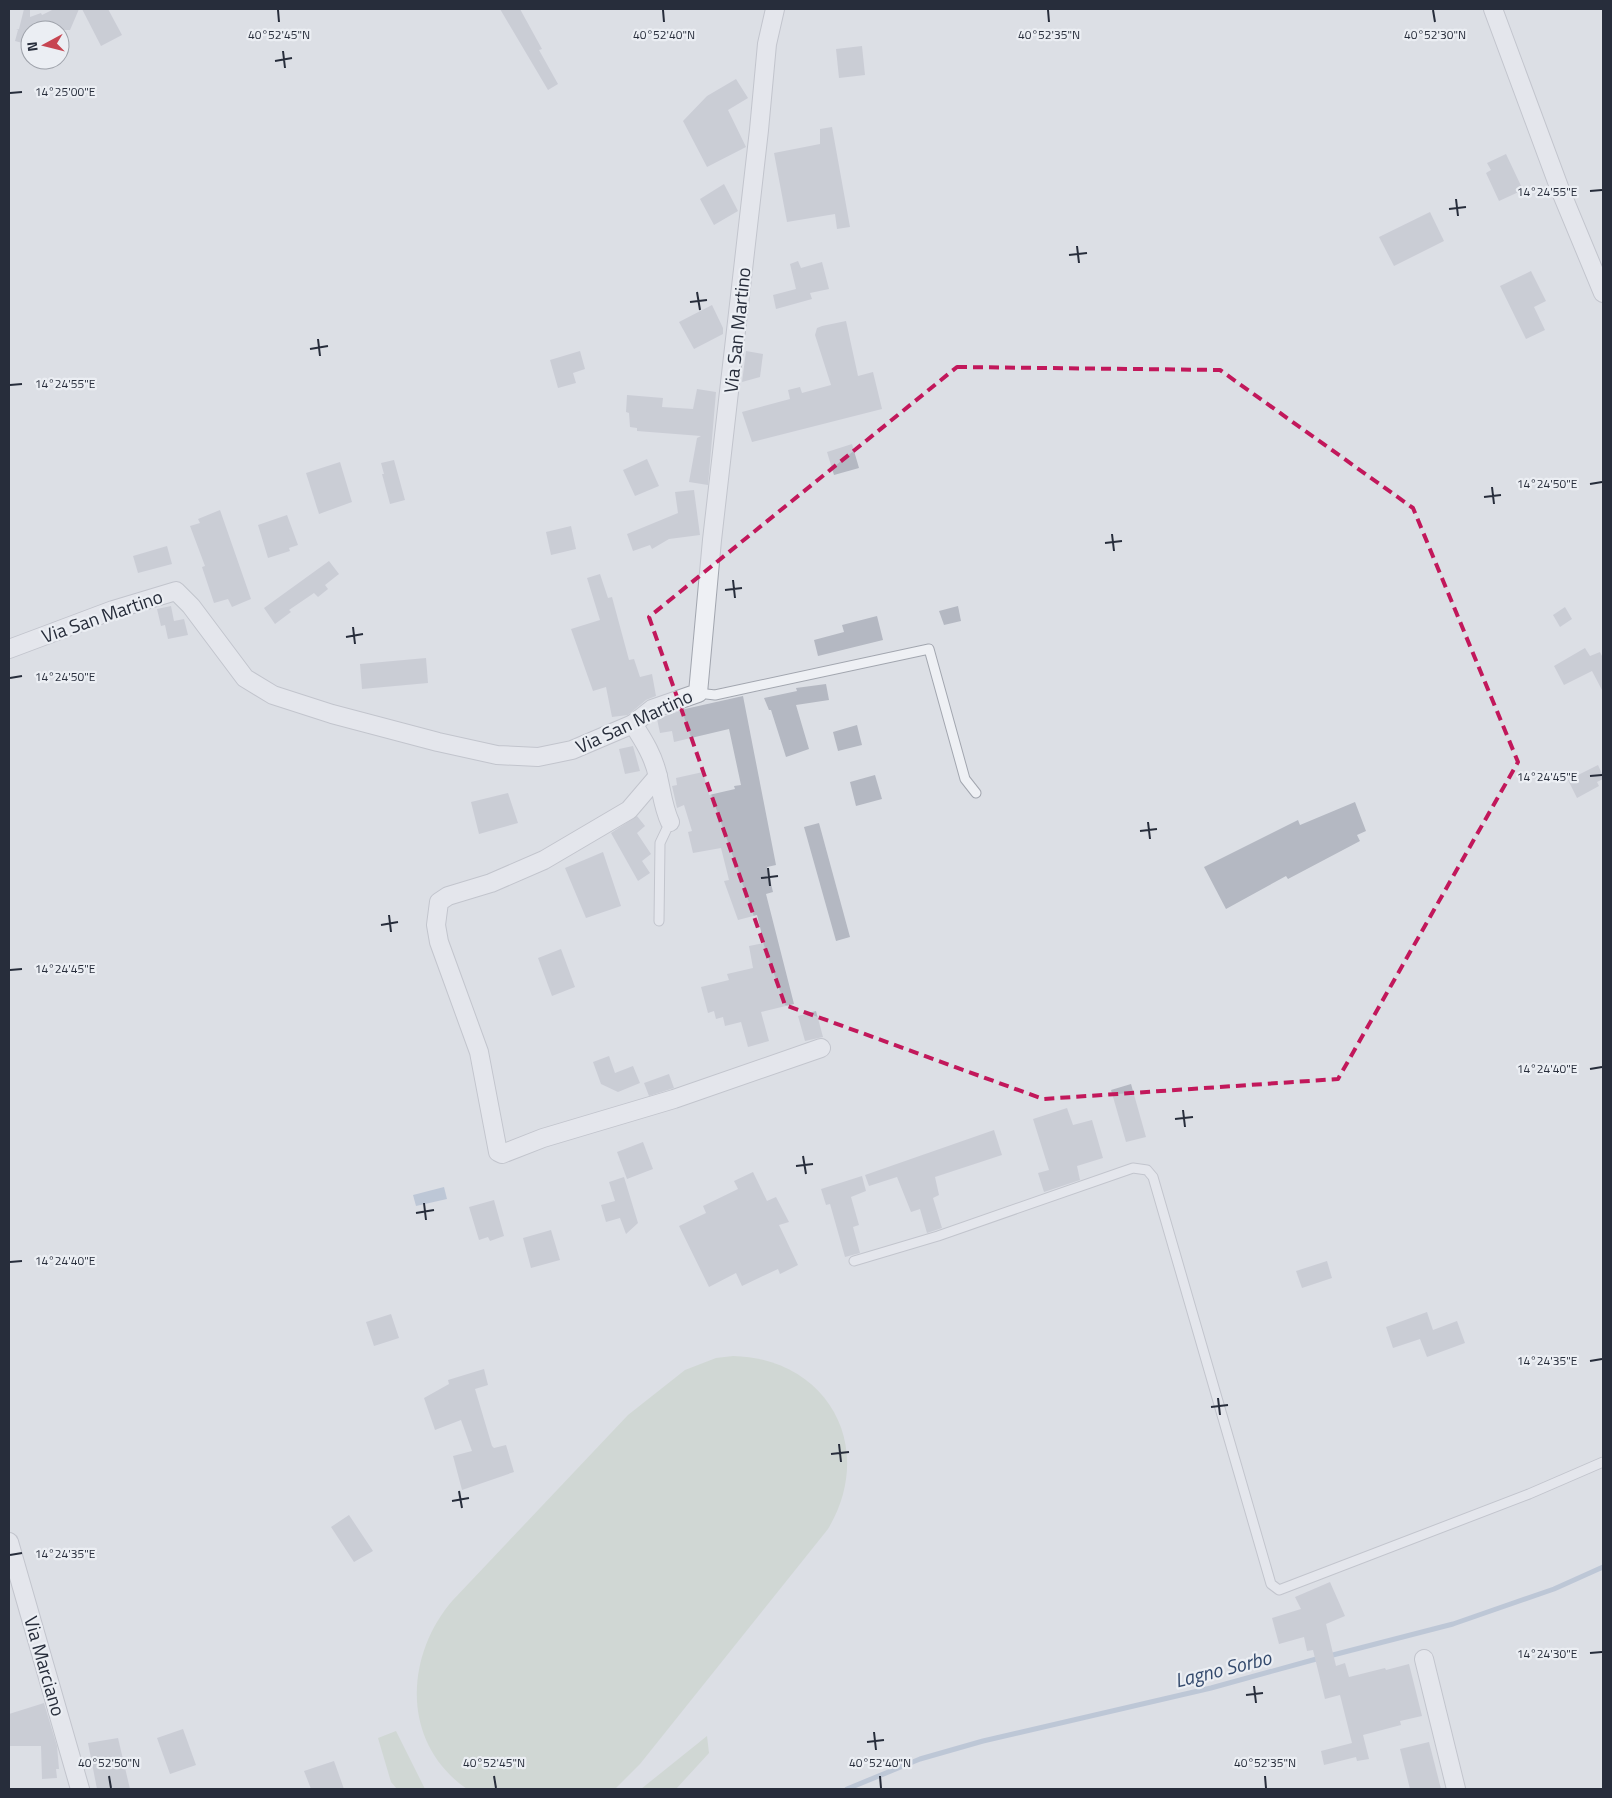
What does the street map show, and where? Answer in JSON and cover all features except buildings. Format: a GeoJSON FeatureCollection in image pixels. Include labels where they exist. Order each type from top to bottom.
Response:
{"type":"FeatureCollection","features":[{"type":"Feature","properties":{"kind":"street","name":"Via San Martino"},"geometry":{"type":"LineString","coordinates":[[9,649],[113,610],[176,591],[191,606],[245,678],[272,695],[332,714],[438,742],[497,755],[538,757],[572,750],[633,724],[652,709],[698,693],[712,540],[759,130],[767,44],[775,9]]}},
{"type":"Feature","properties":{"kind":"street"},"geometry":{"type":"LineString","coordinates":[[1493,9],[1559,187],[1603,293]]}},
{"type":"Feature","properties":{"kind":"street"},"geometry":{"type":"LineString","coordinates":[[633,724],[650,751],[658,776],[664,810],[670,822]]}},
{"type":"Feature","properties":{"kind":"street"},"geometry":{"type":"LineString","coordinates":[[658,776],[629,810],[544,860],[491,883],[448,896],[440,902],[436,925],[439,942],[479,1052],[498,1152],[502,1154],[543,1138],[674,1099],[821,1048]]}},
{"type":"Feature","properties":{"kind":"street","name":"Via Marciano"},"geometry":{"type":"LineString","coordinates":[[9,1542],[80,1789]]}},
{"type":"Feature","properties":{"kind":"street"},"geometry":{"type":"LineString","coordinates":[[1424,1659],[1456,1789]]}},
{"type":"Feature","properties":{"kind":"lane"},"geometry":{"type":"LineString","coordinates":[[698,693],[715,695],[929,649],[965,779],[976,792]]}},
{"type":"Feature","properties":{"kind":"lane"},"geometry":{"type":"LineString","coordinates":[[659,921],[660,843],[670,822]]}},
{"type":"Feature","properties":{"kind":"lane"},"geometry":{"type":"LineString","coordinates":[[854,1261],[938,1236],[1133,1168],[1147,1170],[1153,1177],[1271,1584],[1279,1590],[1529,1494],[1603,1462]]}},
{"type":"Feature","properties":{"kind":"highlighted area"},"geometry":{"type":"Polygon","coordinates":[[[957,367],[1220,370],[1413,508],[1518,762],[1338,1079],[1043,1099],[785,1005],[649,617],[957,367]]]}},
{"type":"Feature","properties":{"kind":"green space"},"geometry":{"type":"Polygon","coordinates":[[[733,1356],[766,1361],[794,1372],[817,1390],[834,1412],[844,1439],[847,1468],[842,1498],[828,1529],[640,1764],[616,1788],[467,1789],[445,1770],[430,1748],[421,1724],[417,1699],[418,1673],[425,1647],[437,1622],[453,1600],[628,1415],[685,1370],[716,1358],[733,1356]]]}},
{"type":"Feature","properties":{"kind":"green space"},"geometry":{"type":"Polygon","coordinates":[[[396,1731],[425,1789],[397,1789],[391,1782],[378,1738],[396,1731]]]}},
{"type":"Feature","properties":{"kind":"green space"},"geometry":{"type":"Polygon","coordinates":[[[707,1736],[709,1753],[676,1789],[641,1789],[707,1736]]]}},
{"type":"Feature","properties":{"kind":"water"},"geometry":{"type":"Polygon","coordinates":[[[444,1187],[447,1199],[416,1206],[413,1195],[444,1187]]]}},
{"type":"Feature","properties":{"kind":"waterway","name":"Lagno Sorbo"},"geometry":{"type":"LineString","coordinates":[[1329,1656],[1453,1624],[1554,1589],[1603,1567]]}},
{"type":"Feature","properties":{"kind":"waterway","name":"Lagno Sorbo"},"geometry":{"type":"LineString","coordinates":[[847,1789],[920,1759],[983,1741],[1211,1688],[1320,1658]]}}]}
